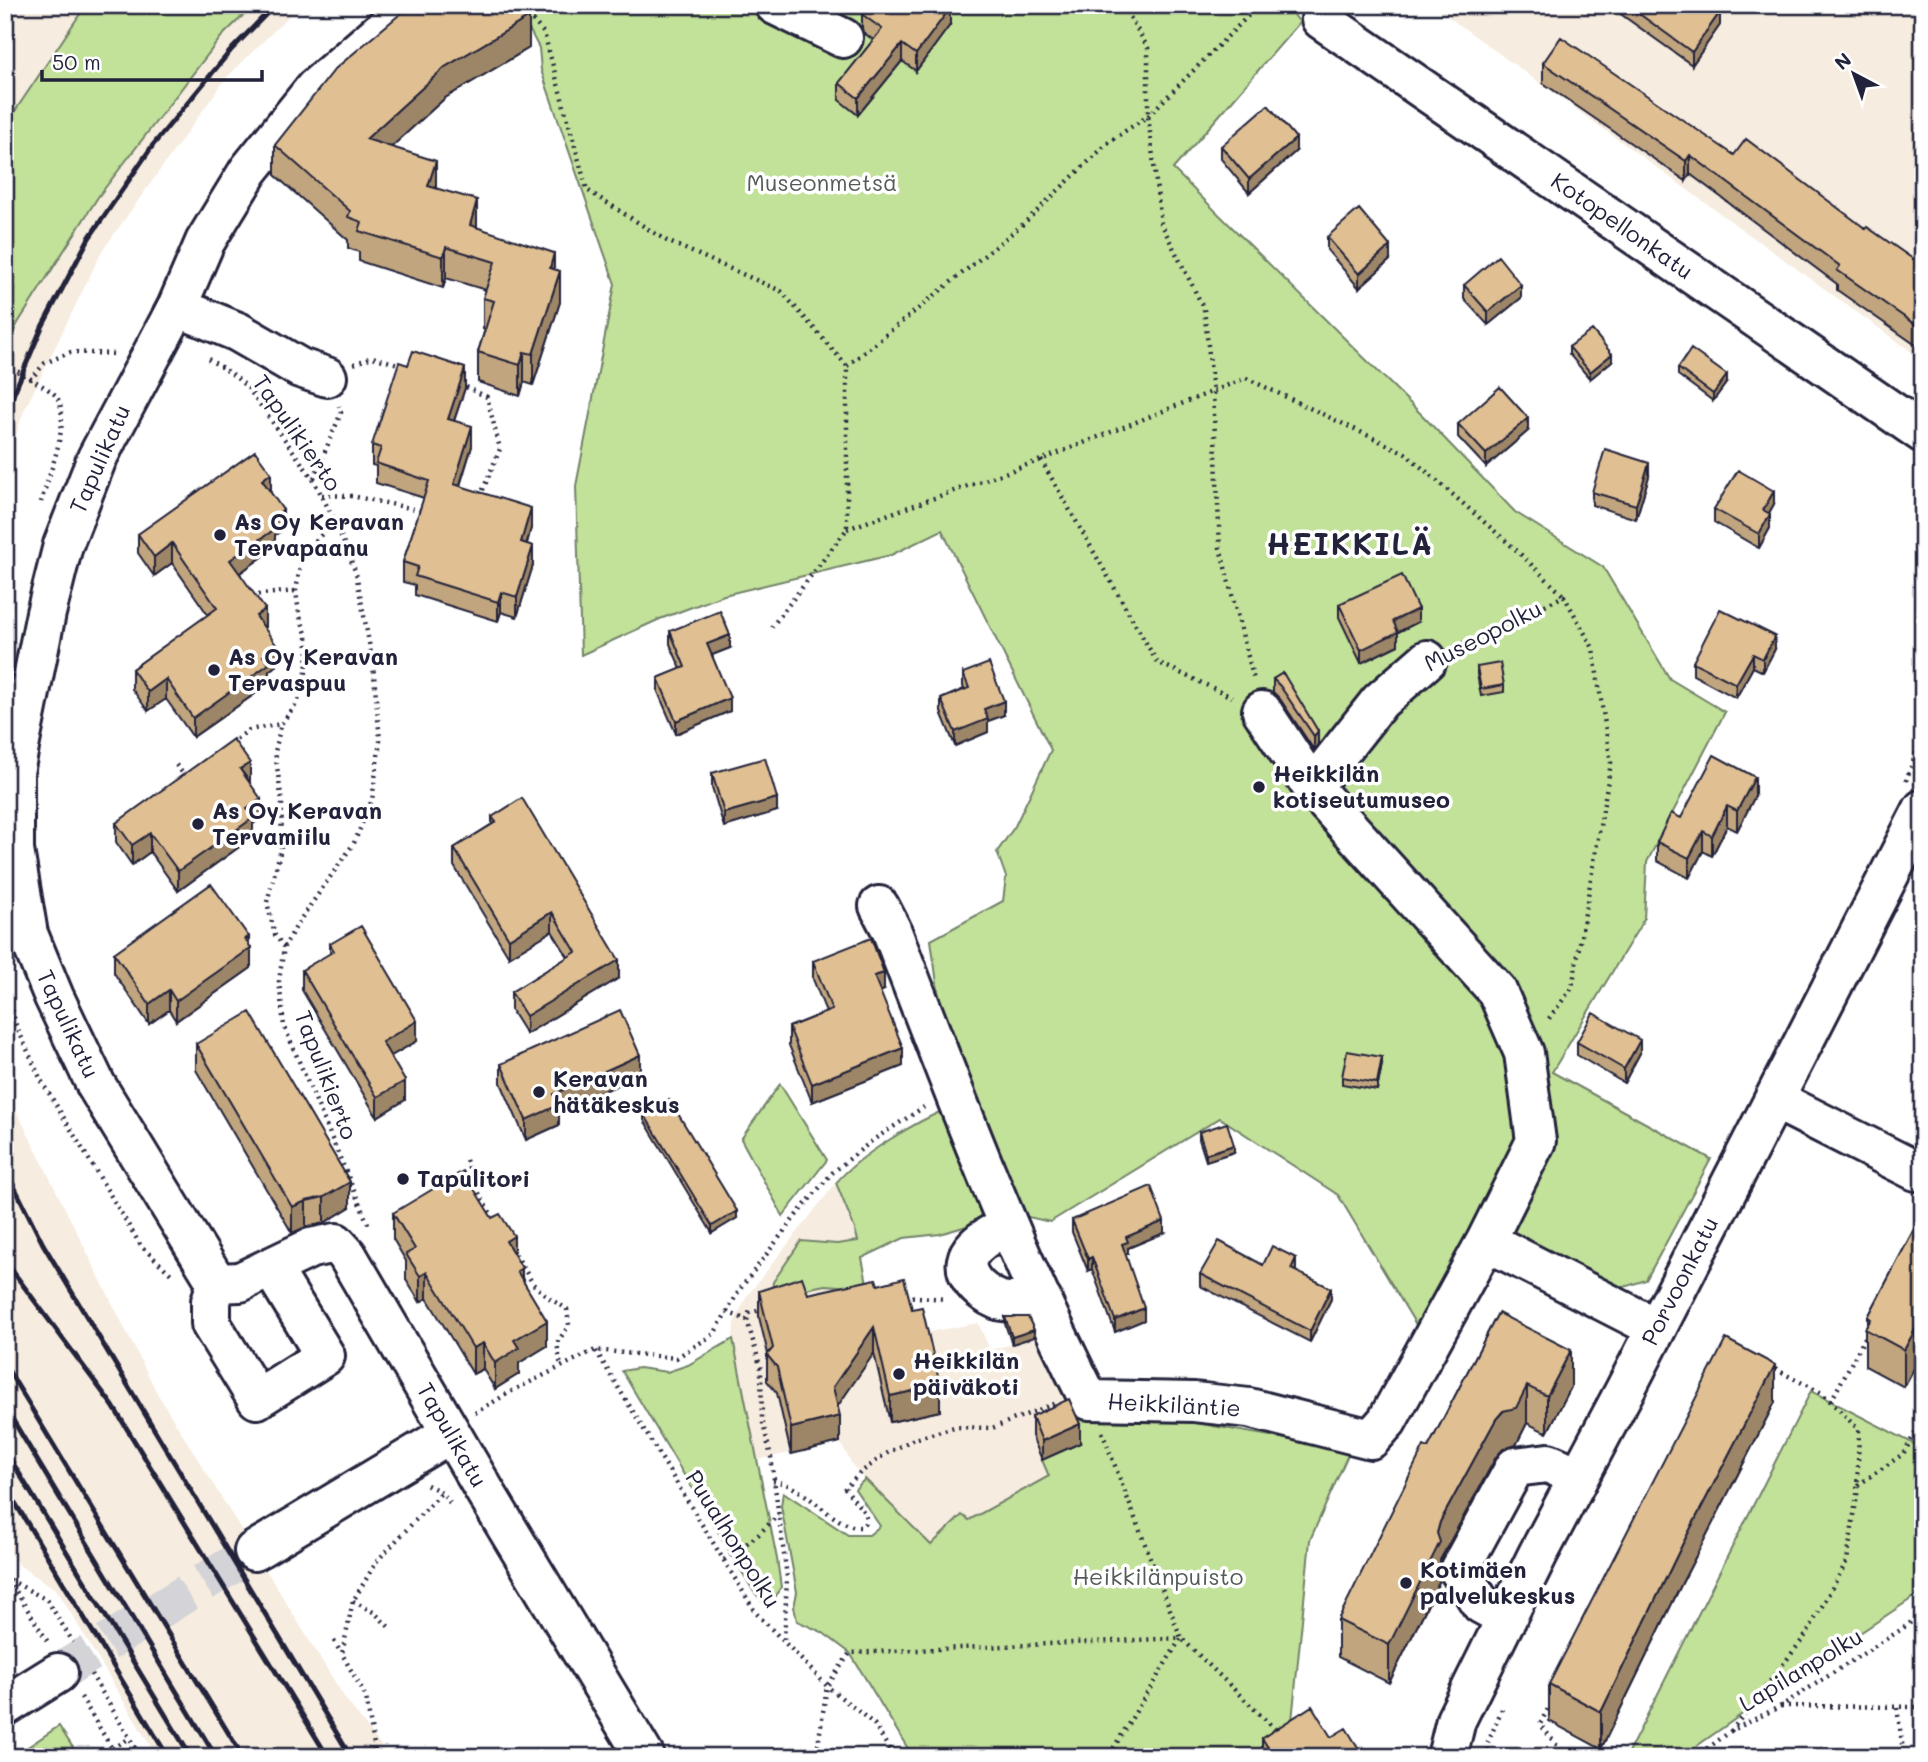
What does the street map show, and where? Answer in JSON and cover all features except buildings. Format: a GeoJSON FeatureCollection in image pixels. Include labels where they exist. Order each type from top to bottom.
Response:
{"type":"FeatureCollection","features":[{"type":"Feature","properties":{"kind":"street","name":"Tapulikatu"},"geometry":{"type":"LineString","coordinates":[[419,5],[388,25],[315,88],[248,170],[205,243],[166,328],[97,458],[63,545],[46,613],[14,772],[14,850],[28,934],[54,997],[96,1085],[214,1292],[311,1248],[335,1243],[347,1255],[461,1424],[645,1757]]}},
{"type":"Feature","properties":{"kind":"street"},"geometry":{"type":"LineString","coordinates":[[775,5],[843,38]]}},
{"type":"Feature","properties":{"kind":"street","name":"Kotopellonkatu"},"geometry":{"type":"LineString","coordinates":[[1321,19],[1923,433]]}},
{"type":"Feature","properties":{"kind":"street"},"geometry":{"type":"LineString","coordinates":[[166,328],[238,332],[300,368],[327,377]]}},
{"type":"Feature","properties":{"kind":"street","name":"Museopolku"},"geometry":{"type":"LineString","coordinates":[[1312,787],[1380,701],[1427,660]]}},
{"type":"Feature","properties":{"kind":"street"},"geometry":{"type":"LineString","coordinates":[[1262,711],[1312,787],[1497,990],[1524,1053],[1536,1142],[1486,1241],[1656,1328]]}},
{"type":"Feature","properties":{"kind":"street","name":"Porvoonkatu"},"geometry":{"type":"LineString","coordinates":[[1447,1757],[1456,1720],[1578,1476],[1923,809]]}},
{"type":"Feature","properties":{"kind":"street","name":"Heikkiläntie"},"geometry":{"type":"LineString","coordinates":[[879,906],[891,929],[1009,1227],[1060,1343],[1079,1399],[1195,1402],[1249,1408],[1371,1439],[1387,1420],[1486,1241]]}},
{"type":"Feature","properties":{"kind":"street"},"geometry":{"type":"LineString","coordinates":[[1774,1099],[1916,1171]]}},
{"type":"Feature","properties":{"kind":"street"},"geometry":{"type":"LineString","coordinates":[[1009,1227],[979,1242],[970,1253],[966,1264],[967,1273],[975,1285],[1000,1300],[1042,1300]]}},
{"type":"Feature","properties":{"kind":"street"},"geometry":{"type":"LineString","coordinates":[[214,1292],[211,1324],[257,1399],[325,1356],[271,1267]]}},
{"type":"Feature","properties":{"kind":"street"},"geometry":{"type":"LineString","coordinates":[[254,1550],[461,1424]]}},
{"type":"Feature","properties":{"kind":"street"},"geometry":{"type":"LineString","coordinates":[[1507,1618],[1480,1604],[1459,1570],[1515,1467],[1548,1463],[1578,1476]]}},
{"type":"Feature","properties":{"kind":"street"},"geometry":{"type":"LineString","coordinates":[[5,1706],[58,1673]]}},
{"type":"Feature","properties":{"kind":"path"},"geometry":{"type":"LineString","coordinates":[[1123,5],[1148,48],[1148,116],[1161,223],[1205,309],[1213,391],[1220,548],[1262,711]]}},
{"type":"Feature","properties":{"kind":"path"},"geometry":{"type":"LineString","coordinates":[[846,366],[1022,225],[1110,141],[1148,116],[1259,5]]}},
{"type":"Feature","properties":{"kind":"path"},"geometry":{"type":"LineString","coordinates":[[520,6],[544,33],[587,190],[667,241],[781,291],[846,366],[847,528]]}},
{"type":"Feature","properties":{"kind":"path"},"geometry":{"type":"LineString","coordinates":[[30,380],[45,363],[71,352],[114,354],[166,328]]}},
{"type":"Feature","properties":{"kind":"path","name":"Tapulikierto"},"geometry":{"type":"LineString","coordinates":[[166,328],[248,388],[313,479],[335,522],[356,573],[373,664],[380,741],[372,800],[354,843],[284,947],[279,981],[284,1026],[364,1216]]}},
{"type":"Feature","properties":{"kind":"path"},"geometry":{"type":"LineString","coordinates":[[313,479],[341,412],[327,377],[372,356],[408,366]]}},
{"type":"Feature","properties":{"kind":"path"},"geometry":{"type":"LineString","coordinates":[[5,365],[55,394],[61,404],[62,429],[39,506]]}},
{"type":"Feature","properties":{"kind":"path"},"geometry":{"type":"LineString","coordinates":[[770,629],[847,528],[1041,460],[1246,378],[1405,453],[1514,548],[1564,596]]}},
{"type":"Feature","properties":{"kind":"path"},"geometry":{"type":"LineString","coordinates":[[455,381],[487,397],[500,449],[475,507]]}},
{"type":"Feature","properties":{"kind":"path"},"geometry":{"type":"LineString","coordinates":[[1041,460],[1157,662],[1262,711]]}},
{"type":"Feature","properties":{"kind":"path"},"geometry":{"type":"LineString","coordinates":[[321,495],[352,496],[429,513]]}},
{"type":"Feature","properties":{"kind":"path"},"geometry":{"type":"LineString","coordinates":[[284,947],[275,935],[267,902],[281,849],[282,803],[275,752],[281,724],[297,703],[305,681],[307,636],[299,614],[296,591],[301,559],[335,522]]}},
{"type":"Feature","properties":{"kind":"path"},"geometry":{"type":"LineString","coordinates":[[245,596],[296,591]]}},
{"type":"Feature","properties":{"kind":"path"},"geometry":{"type":"LineString","coordinates":[[5,620],[13,595]]}},
{"type":"Feature","properties":{"kind":"path","name":"Museopolku"},"geometry":{"type":"LineString","coordinates":[[1427,660],[1564,596],[1593,648],[1611,763],[1572,988],[1524,1053]]}},
{"type":"Feature","properties":{"kind":"path"},"geometry":{"type":"LineString","coordinates":[[227,745],[249,730],[281,724]]}},
{"type":"Feature","properties":{"kind":"path"},"geometry":{"type":"LineString","coordinates":[[176,765],[184,776],[195,769]]}},
{"type":"Feature","properties":{"kind":"path"},"geometry":{"type":"LineString","coordinates":[[5,983],[16,1025],[41,1080],[141,1246],[186,1287],[214,1292]]}},
{"type":"Feature","properties":{"kind":"path"},"geometry":{"type":"LineString","coordinates":[[461,1424],[510,1392],[595,1350],[677,1358],[714,1334],[740,1289],[832,1173],[873,1140],[952,1086]]}},
{"type":"Feature","properties":{"kind":"path"},"geometry":{"type":"LineString","coordinates":[[466,1160],[481,1198],[501,1230]]}},
{"type":"Feature","properties":{"kind":"path"},"geometry":{"type":"LineString","coordinates":[[507,1241],[533,1284],[567,1309],[569,1325],[557,1343],[561,1367]]}},
{"type":"Feature","properties":{"kind":"path"},"geometry":{"type":"LineString","coordinates":[[896,1295],[949,1299],[987,1294]]}},
{"type":"Feature","properties":{"kind":"path"},"geometry":{"type":"LineString","coordinates":[[772,1307],[749,1313],[747,1320],[761,1369],[762,1419],[771,1457],[787,1577],[784,1643]]}},
{"type":"Feature","properties":{"kind":"path"},"geometry":{"type":"LineString","coordinates":[[727,1312],[747,1320]]}},
{"type":"Feature","properties":{"kind":"path"},"geometry":{"type":"LineString","coordinates":[[1831,1401],[1870,1328]]}},
{"type":"Feature","properties":{"kind":"path","name":"Puualhonpolku"},"geometry":{"type":"LineString","coordinates":[[595,1350],[756,1613],[827,1686],[874,1724],[894,1757]]}},
{"type":"Feature","properties":{"kind":"path"},"geometry":{"type":"LineString","coordinates":[[1731,1731],[1806,1635],[1847,1561],[1857,1485],[1859,1430],[1822,1393],[1761,1362]]}},
{"type":"Feature","properties":{"kind":"path"},"geometry":{"type":"LineString","coordinates":[[773,1481],[786,1482],[846,1525],[861,1527],[865,1523],[866,1515],[845,1488],[884,1455],[912,1440],[954,1427],[992,1428],[1079,1399],[1181,1637],[1278,1732]]}},
{"type":"Feature","properties":{"kind":"path"},"geometry":{"type":"LineString","coordinates":[[1857,1485],[1903,1454],[1923,1420]]}},
{"type":"Feature","properties":{"kind":"path"},"geometry":{"type":"LineString","coordinates":[[342,1654],[353,1601],[377,1560],[442,1492]]}},
{"type":"Feature","properties":{"kind":"path"},"geometry":{"type":"LineString","coordinates":[[724,1560],[758,1535],[778,1515]]}},
{"type":"Feature","properties":{"kind":"path"},"geometry":{"type":"LineString","coordinates":[[353,1601],[375,1613],[391,1629]]}},
{"type":"Feature","properties":{"kind":"path","name":"Lapilanpolku"},"geometry":{"type":"LineString","coordinates":[[1696,1757],[1731,1731],[1781,1706],[1923,1613]]}},
{"type":"Feature","properties":{"kind":"path"},"geometry":{"type":"LineString","coordinates":[[799,1757],[818,1745],[827,1686],[850,1653],[1181,1637]]}},
{"type":"Feature","properties":{"kind":"path"},"geometry":{"type":"LineString","coordinates":[[1108,1757],[1181,1637]]}},
{"type":"Feature","properties":{"kind":"path"},"geometry":{"type":"LineString","coordinates":[[334,1640],[366,1697],[376,1757]]}},
{"type":"Feature","properties":{"kind":"path"},"geometry":{"type":"LineString","coordinates":[[1553,1700],[1540,1724],[1566,1757]]}},
{"type":"Feature","properties":{"kind":"path"},"geometry":{"type":"LineString","coordinates":[[1781,1706],[1923,1707]]}},
{"type":"Feature","properties":{"kind":"path"},"geometry":{"type":"LineString","coordinates":[[1897,1707],[1904,1757]]}},
{"type":"Feature","properties":{"kind":"path"},"geometry":{"type":"LineString","coordinates":[[101,1756],[130,1738]]}},
{"type":"Feature","properties":{"kind":"path"},"geometry":{"type":"LineString","coordinates":[[112,1749],[117,1757]]}},
{"type":"Feature","properties":{"kind":"shaded area"},"geometry":{"type":"Polygon","coordinates":[[[5,5],[86,5],[5,126],[5,5]]]}},
{"type":"Feature","properties":{"kind":"shaded area"},"geometry":{"type":"Polygon","coordinates":[[[254,5],[300,5],[226,78],[102,251],[23,413],[5,468],[5,347],[98,197],[222,36],[254,5]]]}},
{"type":"Feature","properties":{"kind":"shaded area"},"geometry":{"type":"Polygon","coordinates":[[[1432,5],[1923,5],[1923,360],[1432,5]]]}},
{"type":"Feature","properties":{"kind":"shaded area"},"geometry":{"type":"Polygon","coordinates":[[[5,1088],[157,1393],[346,1700],[390,1757],[157,1757],[57,1590],[20,1566],[5,1548],[5,1088]]]}},
{"type":"Feature","properties":{"kind":"shaded area","name":"Heikkilän päiväkoti"},"geometry":{"type":"Polygon","coordinates":[[[836,1183],[855,1229],[873,1305],[913,1335],[978,1323],[990,1350],[1012,1344],[1004,1318],[1026,1311],[1034,1336],[1040,1335],[1075,1416],[1049,1476],[969,1520],[961,1515],[931,1545],[853,1466],[840,1442],[757,1460],[733,1339],[734,1323],[747,1296],[836,1183]]]}},
{"type":"Feature","properties":{"kind":"green space"},"geometry":{"type":"Polygon","coordinates":[[[86,5],[254,5],[222,36],[98,197],[5,347],[5,126],[86,5]]]}},
{"type":"Feature","properties":{"kind":"green space","name":"Museonmetsä"},"geometry":{"type":"Polygon","coordinates":[[[532,5],[1285,5],[1300,22],[1173,169],[1423,416],[1515,512],[1603,567],[1670,679],[1725,712],[1647,862],[1644,919],[1552,1072],[1711,1159],[1646,1280],[1612,1291],[1484,1224],[1421,1333],[1338,1195],[1220,1118],[1050,1222],[1015,1214],[948,1063],[931,940],[1003,901],[1006,877],[997,852],[1015,826],[1051,750],[942,530],[891,555],[724,595],[660,619],[581,655],[576,486],[615,284],[541,70],[539,48],[525,21],[532,5]]]}},
{"type":"Feature","properties":{"kind":"green space"},"geometry":{"type":"Polygon","coordinates":[[[780,1084],[827,1160],[783,1216],[741,1139],[780,1084]]]}},
{"type":"Feature","properties":{"kind":"green space"},"geometry":{"type":"Polygon","coordinates":[[[951,1107],[997,1217],[940,1234],[904,1238],[862,1258],[868,1288],[825,1285],[785,1293],[772,1291],[773,1282],[801,1241],[837,1244],[858,1241],[836,1183],[846,1172],[889,1140],[951,1107]]]}},
{"type":"Feature","properties":{"kind":"green space"},"geometry":{"type":"Polygon","coordinates":[[[733,1339],[781,1587],[768,1607],[754,1592],[622,1371],[639,1368],[667,1372],[688,1365],[733,1339]]]}},
{"type":"Feature","properties":{"kind":"green space"},"geometry":{"type":"Polygon","coordinates":[[[1811,1391],[1920,1447],[1923,1442],[1923,1591],[1681,1757],[1626,1757],[1811,1391]]]}},
{"type":"Feature","properties":{"kind":"green space","name":"Heikkilänpuisto"},"geometry":{"type":"Polygon","coordinates":[[[1100,1404],[1350,1450],[1310,1540],[1291,1731],[1249,1757],[913,1757],[850,1653],[822,1632],[797,1621],[794,1607],[797,1592],[781,1506],[783,1492],[848,1535],[869,1535],[880,1526],[855,1489],[865,1479],[931,1545],[962,1515],[969,1520],[1049,1476],[1042,1460],[1069,1419],[1100,1404]]]}},
{"type":"Feature","properties":{"kind":"green space"},"geometry":{"type":"Polygon","coordinates":[[[59,1726],[79,1757],[13,1757],[59,1726]]]}},
{"type":"Feature","properties":{"kind":"tunnel"},"geometry":{"type":"LineString","coordinates":[[58,1673],[254,1551]]}},
{"type":"Feature","properties":{"kind":"railway"},"geometry":{"type":"LineString","coordinates":[[5,414],[42,327],[89,238],[153,145],[232,49],[275,5]]}},
{"type":"Feature","properties":{"kind":"railway"},"geometry":{"type":"LineString","coordinates":[[5,1168],[43,1244],[351,1757]]}},
{"type":"Feature","properties":{"kind":"railway"},"geometry":{"type":"LineString","coordinates":[[5,1261],[113,1406],[328,1757]]}},
{"type":"Feature","properties":{"kind":"railway"},"geometry":{"type":"LineString","coordinates":[[5,1365],[243,1757]]}},
{"type":"Feature","properties":{"kind":"railway"},"geometry":{"type":"LineString","coordinates":[[5,1407],[216,1757]]}},
{"type":"Feature","properties":{"kind":"railway"},"geometry":{"type":"LineString","coordinates":[[5,1450],[191,1757]]}},
{"type":"Feature","properties":{"kind":"railway"},"geometry":{"type":"LineString","coordinates":[[5,1486],[168,1757]]}},
{"type":"Feature","properties":{"kind":"place","name":"As Oy Keravan Tervapaanu"},"geometry":{"type":"Point","coordinates":[220,535]}},
{"type":"Feature","properties":{"kind":"place","name":"As Oy Keravan Tervaspuu"},"geometry":{"type":"Point","coordinates":[214,670]}},
{"type":"Feature","properties":{"kind":"place","name":"Heikkilän kotiseutumuseo"},"geometry":{"type":"Point","coordinates":[1259,787]}},
{"type":"Feature","properties":{"kind":"place","name":"As Oy Keravan Tervamiilu"},"geometry":{"type":"Point","coordinates":[198,824]}},
{"type":"Feature","properties":{"kind":"place","name":"Keravan hätäkeskus"},"geometry":{"type":"Point","coordinates":[539,1092]}},
{"type":"Feature","properties":{"kind":"place","name":"Tapulitori"},"geometry":{"type":"Point","coordinates":[403,1179]}},
{"type":"Feature","properties":{"kind":"place","name":"Heikkilän päiväkoti"},"geometry":{"type":"Point","coordinates":[899,1374]}},
{"type":"Feature","properties":{"kind":"place","name":"Kotimäen palvelukeskus"},"geometry":{"type":"Point","coordinates":[1406,1583]}},
{"type":"Feature","properties":{"kind":"district","name":"HEIKKILÄ"},"geometry":{"type":"Point","coordinates":[1350,545]}}]}
